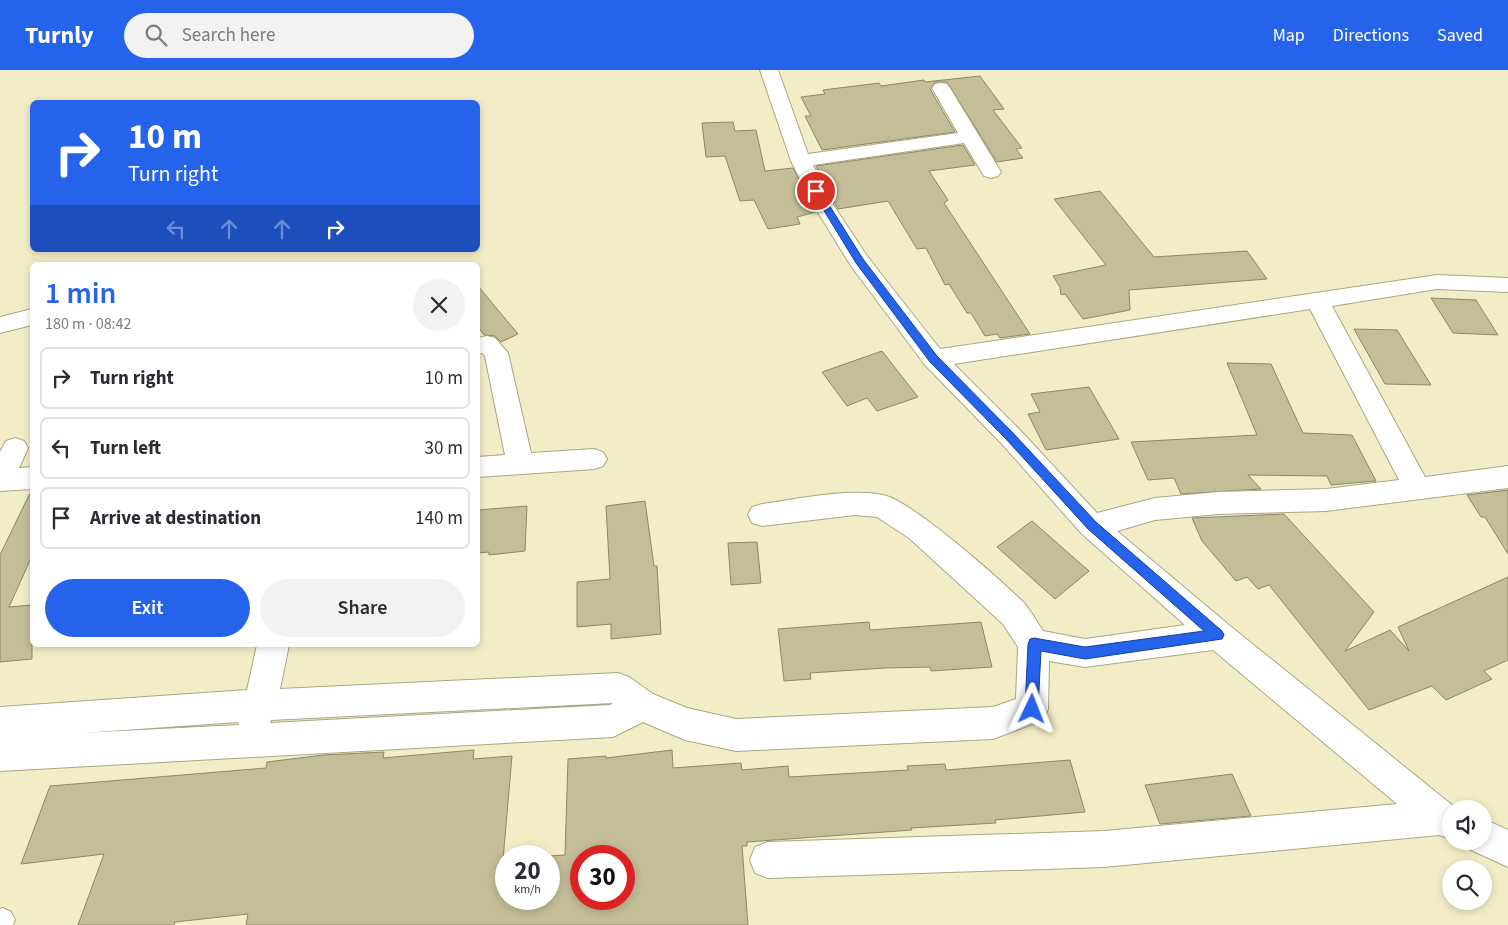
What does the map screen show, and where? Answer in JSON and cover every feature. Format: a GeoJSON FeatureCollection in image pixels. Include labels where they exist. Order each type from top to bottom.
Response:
{"type":"FeatureCollection","features":[{"type":"Feature","properties":{"kind":"street"},"geometry":{"type":"LineString","coordinates":[[769,70],[801,161],[824,206],[860,261],[934,359],[1010,436],[1092,526],[1218,635],[1442,816]]}},
{"type":"Feature","properties":{"kind":"street"},"geometry":{"type":"LineString","coordinates":[[940,88],[991,172]]}},
{"type":"Feature","properties":{"kind":"street"},"geometry":{"type":"LineString","coordinates":[[801,161],[970,137]]}},
{"type":"Feature","properties":{"kind":"street"},"geometry":{"type":"LineString","coordinates":[[934,359],[1437,282],[1508,286]]}},
{"type":"Feature","properties":{"kind":"street"},"geometry":{"type":"LineString","coordinates":[[1318,300],[1417,488]]}},
{"type":"Feature","properties":{"kind":"street"},"geometry":{"type":"LineString","coordinates":[[0,325],[30,318]]}},
{"type":"Feature","properties":{"kind":"street"},"geometry":{"type":"LineString","coordinates":[[480,346],[488,344],[496,353],[520,464]]}},
{"type":"Feature","properties":{"kind":"street"},"geometry":{"type":"LineString","coordinates":[[0,480],[16,448]]}},
{"type":"Feature","properties":{"kind":"street"},"geometry":{"type":"LineString","coordinates":[[480,467],[594,459]]}},
{"type":"Feature","properties":{"kind":"street"},"geometry":{"type":"LineString","coordinates":[[1092,526],[1155,509],[1218,503],[1326,500],[1508,477]]}},
{"type":"Feature","properties":{"kind":"street"},"geometry":{"type":"LineString","coordinates":[[0,480],[30,478]]}},
{"type":"Feature","properties":{"kind":"street"},"geometry":{"type":"LineString","coordinates":[[0,723],[260,704],[618,688],[642,705],[685,724],[736,735],[993,723],[1032,709],[1034,644],[1014,614],[982,584],[918,530],[883,506],[855,504],[762,515]]}},
{"type":"Feature","properties":{"kind":"street"},"geometry":{"type":"LineString","coordinates":[[1034,644],[1085,653],[1218,635]]}},
{"type":"Feature","properties":{"kind":"street"},"geometry":{"type":"LineString","coordinates":[[248,740],[260,704],[273,647]]}},
{"type":"Feature","properties":{"kind":"street"},"geometry":{"type":"LineString","coordinates":[[0,754],[613,720],[642,705]]}},
{"type":"Feature","properties":{"kind":"street"},"geometry":{"type":"LineString","coordinates":[[768,860],[1104,849],[1442,819]]}},
{"type":"Feature","properties":{"kind":"street"},"geometry":{"type":"LineString","coordinates":[[1492,841],[1508,849]]}},
{"type":"Feature","properties":{"kind":"building"},"geometry":{"type":"Polygon","coordinates":[[[980,76],[1004,109],[993,110],[1022,148],[1016,149],[1023,158],[997,162],[947,82],[935,82],[930,89],[955,132],[822,150],[805,116],[811,116],[801,97],[825,94],[823,90],[879,83],[881,86],[924,80],[925,82],[980,76]]]}},
{"type":"Feature","properties":{"kind":"building"},"geometry":{"type":"Polygon","coordinates":[[[733,122],[735,131],[756,130],[765,171],[793,168],[816,212],[797,217],[800,224],[768,229],[754,200],[740,201],[725,156],[706,157],[702,123],[733,122]]]}},
{"type":"Feature","properties":{"kind":"building"},"geometry":{"type":"Polygon","coordinates":[[[963,145],[975,165],[929,171],[948,200],[944,203],[1030,334],[1000,338],[997,334],[985,336],[971,313],[967,313],[949,284],[945,285],[926,248],[917,249],[888,201],[838,209],[816,166],[963,145]]]}},
{"type":"Feature","properties":{"kind":"building"},"geometry":{"type":"Polygon","coordinates":[[[1100,191],[1154,257],[1247,251],[1267,279],[1129,290],[1130,310],[1083,319],[1065,294],[1061,295],[1060,287],[1053,276],[1106,265],[1054,199],[1100,191]]]}},
{"type":"Feature","properties":{"kind":"building"},"geometry":{"type":"Polygon","coordinates":[[[480,288],[518,334],[501,342],[495,336],[484,335],[480,330],[480,288]]]}},
{"type":"Feature","properties":{"kind":"building"},"geometry":{"type":"Polygon","coordinates":[[[1431,298],[1476,300],[1498,335],[1453,333],[1431,298]]]}},
{"type":"Feature","properties":{"kind":"building"},"geometry":{"type":"Polygon","coordinates":[[[1354,329],[1397,330],[1431,385],[1385,384],[1354,329]]]}},
{"type":"Feature","properties":{"kind":"building"},"geometry":{"type":"Polygon","coordinates":[[[882,351],[918,397],[877,411],[867,398],[847,406],[822,372],[882,351]]]}},
{"type":"Feature","properties":{"kind":"building"},"geometry":{"type":"Polygon","coordinates":[[[1227,363],[1271,364],[1303,433],[1352,435],[1376,481],[1331,485],[1327,476],[1248,475],[1261,489],[1181,494],[1174,478],[1148,480],[1131,442],[1257,435],[1227,363]]]}},
{"type":"Feature","properties":{"kind":"building"},"geometry":{"type":"Polygon","coordinates":[[[1089,387],[1119,439],[1046,450],[1028,414],[1040,412],[1031,394],[1089,387]]]}},
{"type":"Feature","properties":{"kind":"building"},"geometry":{"type":"Polygon","coordinates":[[[1508,490],[1508,554],[1485,517],[1481,517],[1467,495],[1508,490]]]}},
{"type":"Feature","properties":{"kind":"building"},"geometry":{"type":"Polygon","coordinates":[[[30,493],[30,560],[9,607],[30,605],[30,647],[32,647],[32,659],[0,662],[0,555],[30,493]]]}},
{"type":"Feature","properties":{"kind":"building"},"geometry":{"type":"Polygon","coordinates":[[[645,501],[654,566],[657,566],[661,634],[611,639],[611,624],[577,627],[577,582],[610,579],[606,506],[645,501]]]}},
{"type":"Feature","properties":{"kind":"building"},"geometry":{"type":"Polygon","coordinates":[[[527,506],[525,551],[489,555],[489,552],[480,553],[480,510],[527,506]]]}},
{"type":"Feature","properties":{"kind":"building"},"geometry":{"type":"Polygon","coordinates":[[[1284,514],[1374,612],[1345,651],[1390,630],[1409,651],[1398,627],[1508,577],[1508,660],[1484,671],[1492,679],[1446,700],[1432,686],[1369,710],[1269,585],[1258,589],[1247,577],[1236,581],[1202,541],[1192,518],[1284,514]]]}},
{"type":"Feature","properties":{"kind":"building"},"geometry":{"type":"Polygon","coordinates":[[[1032,521],[1089,571],[1055,599],[997,547],[1032,521]]]}},
{"type":"Feature","properties":{"kind":"building"},"geometry":{"type":"Polygon","coordinates":[[[757,542],[761,583],[731,585],[728,543],[757,542]]]}},
{"type":"Feature","properties":{"kind":"building"},"geometry":{"type":"Polygon","coordinates":[[[869,622],[870,630],[981,622],[992,667],[931,671],[930,667],[885,668],[810,673],[811,679],[784,681],[778,629],[869,622]]]}},
{"type":"Feature","properties":{"kind":"building"},"geometry":{"type":"Polygon","coordinates":[[[474,750],[473,759],[512,756],[504,845],[495,845],[495,910],[560,910],[560,855],[565,855],[568,759],[606,756],[606,758],[672,750],[673,768],[741,763],[742,770],[788,766],[789,777],[908,770],[907,766],[945,764],[946,770],[1070,760],[1085,812],[995,820],[996,823],[747,842],[747,846],[742,846],[748,925],[246,925],[248,914],[175,922],[174,925],[78,925],[104,854],[21,864],[50,786],[266,768],[267,762],[323,755],[384,752],[383,758],[474,750]]]}},
{"type":"Feature","properties":{"kind":"building"},"geometry":{"type":"Polygon","coordinates":[[[1232,774],[1251,816],[1160,824],[1145,785],[1232,774]]]}},
{"type":"Feature","properties":{"kind":"route"},"geometry":{"type":"LineString","coordinates":[[816,191],[860,261],[934,359],[1010,436],[1092,526],[1218,635],[1085,653],[1034,644],[1032,709]]}}]}
